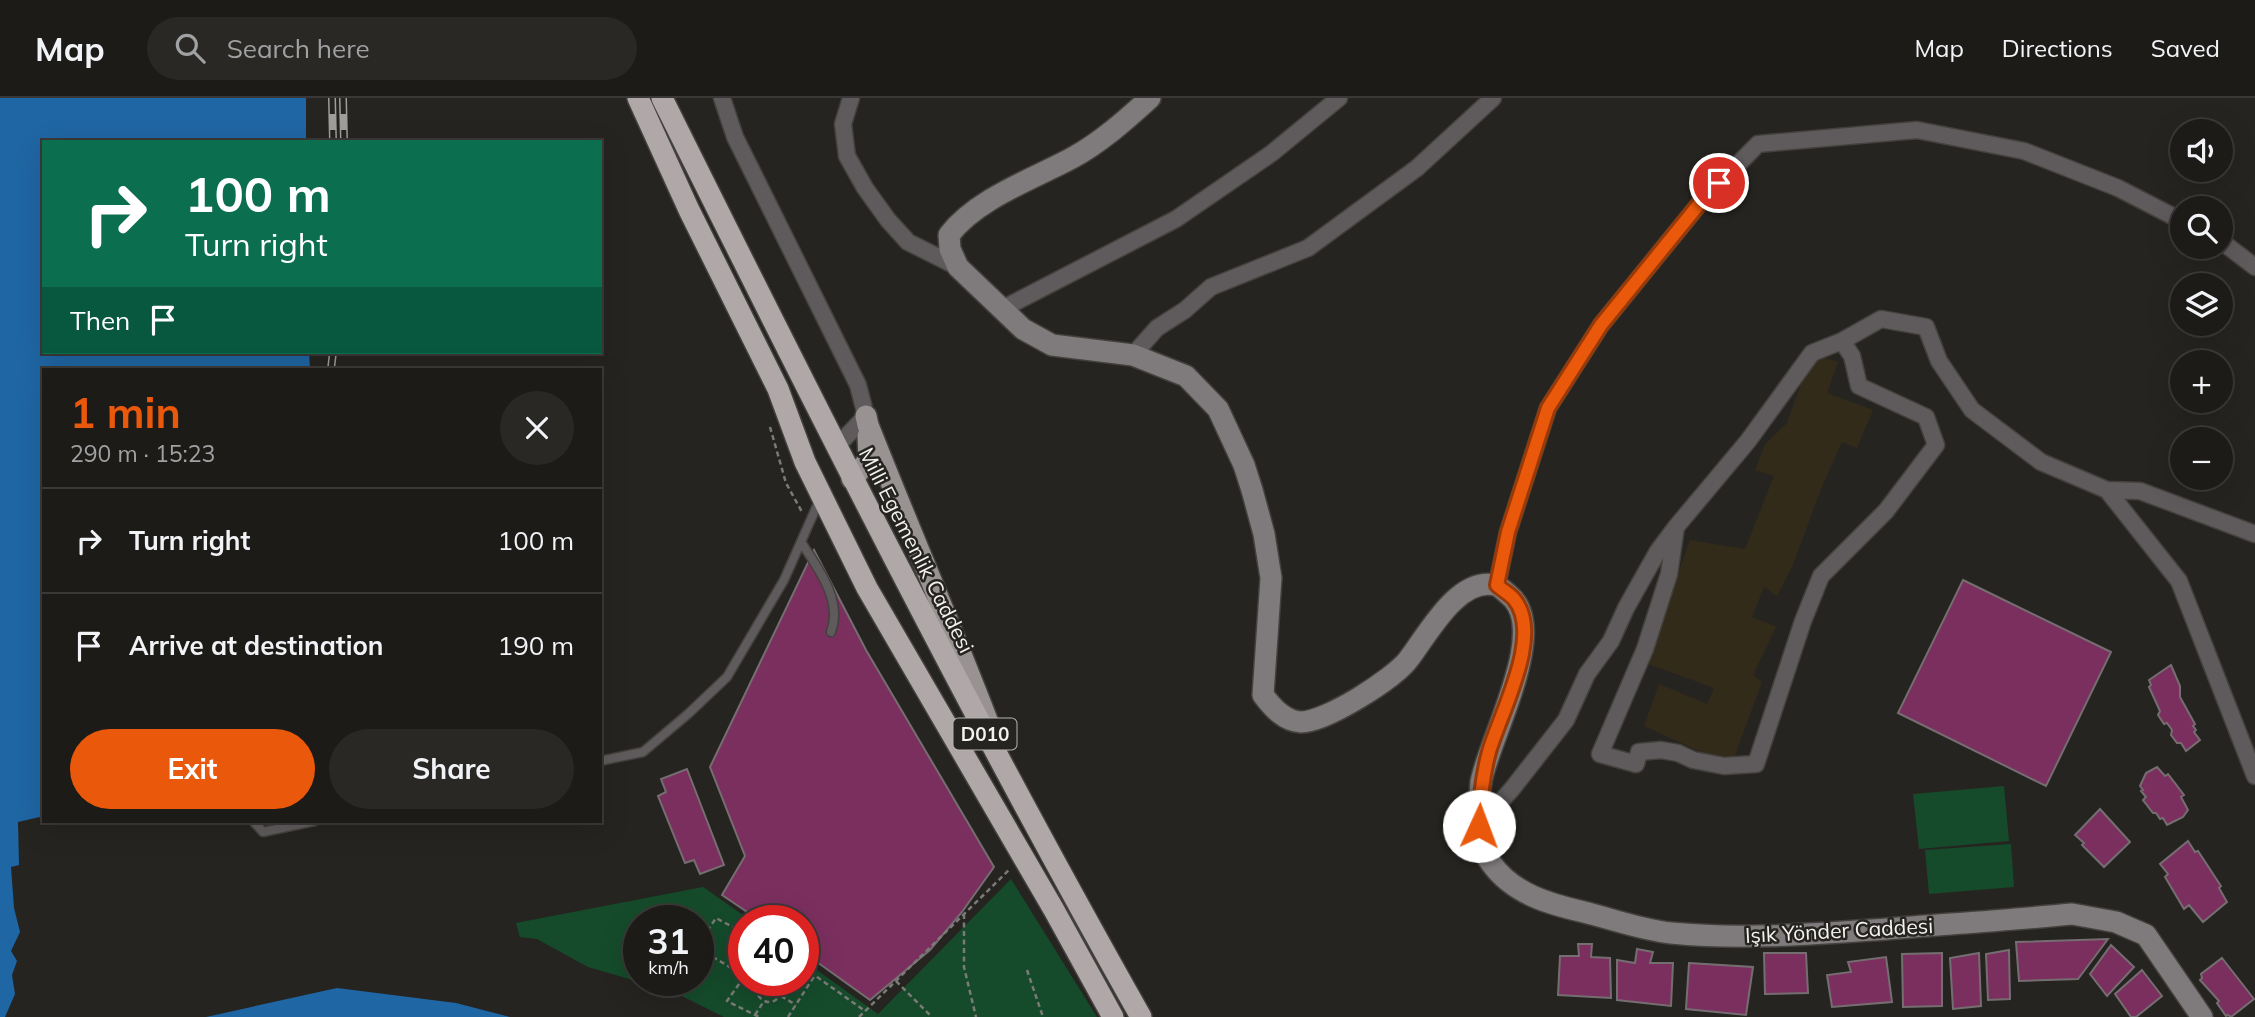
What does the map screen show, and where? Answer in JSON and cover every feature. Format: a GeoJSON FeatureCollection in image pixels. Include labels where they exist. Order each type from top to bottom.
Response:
{"type":"FeatureCollection","features":[{"type":"Feature","properties":{"kind":"highway","name":"D010"},"geometry":{"type":"LineString","coordinates":[[638,98],[690,211],[778,389],[805,462],[867,588],[1048,898],[1113,1017]]}},
{"type":"Feature","properties":{"kind":"highway","name":"Milli Egemenlik Caddesi"},"geometry":{"type":"LineString","coordinates":[[662,98],[852,480],[1012,784],[1141,1017]]}},
{"type":"Feature","properties":{"kind":"highway"},"geometry":{"type":"LineString","coordinates":[[805,462],[836,447]]}},
{"type":"Feature","properties":{"kind":"highway"},"geometry":{"type":"LineString","coordinates":[[821,495],[852,480]]}},
{"type":"Feature","properties":{"kind":"main road"},"geometry":{"type":"LineString","coordinates":[[852,480],[869,460],[867,421]]}},
{"type":"Feature","properties":{"kind":"main road"},"geometry":{"type":"LineString","coordinates":[[867,421],[925,570],[964,657],[1012,784]]}},
{"type":"Feature","properties":{"kind":"street"},"geometry":{"type":"LineString","coordinates":[[722,98],[735,138],[858,385],[867,421],[836,447]]}},
{"type":"Feature","properties":{"kind":"street"},"geometry":{"type":"LineString","coordinates":[[851,98],[843,124],[847,156],[865,188],[908,242],[958,267],[1000,310],[1023,329],[1052,345],[1133,355],[1186,376],[1218,410],[1244,465],[1264,534],[1271,578],[1263,695],[1276,712],[1300,722],[1328,715],[1362,696],[1407,662],[1434,622],[1458,597],[1481,585],[1497,585],[1508,532],[1548,408],[1601,325],[1700,203],[1758,144],[1917,130],[2024,151],[2118,188],[2170,215]]}},
{"type":"Feature","properties":{"kind":"street"},"geometry":{"type":"LineString","coordinates":[[958,267],[950,249],[949,235],[958,223],[1013,188],[1075,156],[1150,98]]}},
{"type":"Feature","properties":{"kind":"street"},"geometry":{"type":"LineString","coordinates":[[1000,310],[1176,219],[1272,153],[1339,98]]}},
{"type":"Feature","properties":{"kind":"street"},"geometry":{"type":"LineString","coordinates":[[1133,355],[1157,328],[1185,310],[1211,287],[1308,248],[1417,168],[1493,98]]}},
{"type":"Feature","properties":{"kind":"street"},"geometry":{"type":"LineString","coordinates":[[2233,250],[2255,267]]}},
{"type":"Feature","properties":{"kind":"street"},"geometry":{"type":"LineString","coordinates":[[1479,826],[1513,789],[1566,720],[1587,674],[1611,641],[1658,551],[1748,441],[1812,353],[1842,341],[1881,319],[1926,327],[1939,361],[1972,410],[2042,462],[2107,490],[2140,491],[2255,534]]}},
{"type":"Feature","properties":{"kind":"street"},"geometry":{"type":"LineString","coordinates":[[1676,527],[1669,574],[1645,649],[1601,754],[1636,764],[1639,752],[1661,750],[1724,766],[1756,764],[1803,621],[1821,576],[1885,511],[1936,445],[1926,417],[1859,386],[1852,356],[1842,341]]}},
{"type":"Feature","properties":{"kind":"street"},"geometry":{"type":"LineString","coordinates":[[2107,490],[2179,581],[2255,776]]}},
{"type":"Feature","properties":{"kind":"street","name":"Işık Yönder Caddesi"},"geometry":{"type":"LineString","coordinates":[[1497,585],[1514,599],[1523,616],[1523,656],[1490,749],[1481,783],[1479,826],[1481,849],[1497,871],[1521,891],[1546,903],[1669,933],[1784,937],[2072,914],[2116,922],[2146,934],[2202,1017]]}},
{"type":"Feature","properties":{"kind":"lane"},"geometry":{"type":"LineString","coordinates":[[602,761],[643,752],[727,677],[784,580],[821,495]]}},
{"type":"Feature","properties":{"kind":"lane"},"geometry":{"type":"LineString","coordinates":[[801,542],[820,572],[833,603],[831,632]]}},
{"type":"Feature","properties":{"kind":"lane"},"geometry":{"type":"LineString","coordinates":[[255,823],[263,832],[306,823]]}},
{"type":"Feature","properties":{"kind":"path"},"geometry":{"type":"LineString","coordinates":[[859,1017],[1009,869]]}},
{"type":"Feature","properties":{"kind":"path"},"geometry":{"type":"LineString","coordinates":[[964,914],[964,967],[976,1017]]}},
{"type":"Feature","properties":{"kind":"path"},"geometry":{"type":"LineString","coordinates":[[1027,970],[1043,1017]]}},
{"type":"Feature","properties":{"kind":"path"},"geometry":{"type":"LineString","coordinates":[[819,978],[865,1012]]}},
{"type":"Feature","properties":{"kind":"path"},"geometry":{"type":"LineString","coordinates":[[896,981],[932,1017]]}},
{"type":"Feature","properties":{"kind":"path"},"geometry":{"type":"LineString","coordinates":[[730,996],[727,1001],[757,1016],[764,1001]]}},
{"type":"Feature","properties":{"kind":"path"},"geometry":{"type":"LineString","coordinates":[[758,996],[771,1002],[779,996]]}},
{"type":"Feature","properties":{"kind":"path"},"geometry":{"type":"LineString","coordinates":[[782,996],[796,1005]]}},
{"type":"Feature","properties":{"kind":"path"},"geometry":{"type":"LineString","coordinates":[[788,1017],[802,996]]}},
{"type":"Feature","properties":{"kind":"shaded area"},"geometry":{"type":"Polygon","coordinates":[[[1812,353],[1838,362],[1827,393],[1873,410],[1857,448],[1842,442],[1819,494],[1793,565],[1777,596],[1764,587],[1752,617],[1776,627],[1753,675],[1762,682],[1731,766],[1644,726],[1659,684],[1707,704],[1714,688],[1648,664],[1690,540],[1745,549],[1774,476],[1755,470],[1765,444],[1787,423],[1812,353]]]}},
{"type":"Feature","properties":{"kind":"green space"},"geometry":{"type":"Polygon","coordinates":[[[2004,786],[2009,841],[1919,849],[1913,794],[2004,786]]]}},
{"type":"Feature","properties":{"kind":"green space"},"geometry":{"type":"Polygon","coordinates":[[[2011,844],[2014,887],[1929,894],[1925,850],[2011,844]]]}},
{"type":"Feature","properties":{"kind":"green space"},"geometry":{"type":"Polygon","coordinates":[[[1011,879],[1097,1017],[724,1017],[682,996],[714,996],[714,905],[623,905],[623,977],[588,967],[537,939],[520,937],[516,923],[703,887],[729,905],[728,996],[819,996],[819,972],[878,1014],[1011,879]]]}},
{"type":"Feature","properties":{"kind":"water"},"geometry":{"type":"Polygon","coordinates":[[[0,98],[306,98],[306,140],[42,140],[42,354],[309,354],[310,368],[42,368],[42,816],[18,822],[19,865],[11,867],[14,908],[20,932],[11,951],[17,961],[12,975],[15,994],[5,1017],[0,1017],[0,98]]]}},
{"type":"Feature","properties":{"kind":"water"},"geometry":{"type":"Polygon","coordinates":[[[337,988],[456,1003],[510,1017],[206,1017],[337,988]]]}},
{"type":"Feature","properties":{"kind":"building"},"geometry":{"type":"Polygon","coordinates":[[[814,550],[866,650],[994,867],[962,912],[930,950],[870,1000],[819,963],[819,905],[737,905],[722,895],[745,856],[710,767],[814,550]]]}},
{"type":"Feature","properties":{"kind":"building"},"geometry":{"type":"Polygon","coordinates":[[[1963,580],[2111,652],[2046,786],[1898,713],[1963,580]]]}},
{"type":"Feature","properties":{"kind":"building"},"geometry":{"type":"Polygon","coordinates":[[[2171,665],[2180,686],[2180,697],[2195,724],[2194,732],[2200,740],[2186,751],[2171,735],[2172,730],[2167,723],[2164,724],[2158,715],[2160,711],[2149,687],[2149,680],[2171,665]]]}},
{"type":"Feature","properties":{"kind":"building"},"geometry":{"type":"Polygon","coordinates":[[[2157,767],[2165,776],[2168,774],[2184,795],[2181,797],[2188,810],[2183,817],[2167,825],[2143,800],[2146,797],[2140,786],[2146,773],[2157,767]]]}},
{"type":"Feature","properties":{"kind":"building"},"geometry":{"type":"Polygon","coordinates":[[[687,769],[724,865],[700,874],[694,860],[685,863],[658,796],[666,792],[661,779],[687,769]]]}},
{"type":"Feature","properties":{"kind":"building"},"geometry":{"type":"Polygon","coordinates":[[[2100,809],[2130,842],[2104,867],[2075,835],[2100,809]]]}},
{"type":"Feature","properties":{"kind":"building"},"geometry":{"type":"Polygon","coordinates":[[[2188,841],[2195,852],[2198,851],[2221,886],[2219,888],[2227,902],[2203,922],[2189,905],[2184,909],[2165,877],[2168,874],[2160,864],[2188,841]]]}},
{"type":"Feature","properties":{"kind":"building"},"geometry":{"type":"Polygon","coordinates":[[[2108,939],[2078,979],[2019,981],[2016,942],[2108,939]]]}},
{"type":"Feature","properties":{"kind":"building"},"geometry":{"type":"Polygon","coordinates":[[[1578,944],[1592,944],[1591,957],[1610,958],[1611,998],[1558,995],[1560,956],[1579,956],[1578,944]]]}},
{"type":"Feature","properties":{"kind":"building"},"geometry":{"type":"Polygon","coordinates":[[[2111,945],[2134,967],[2107,996],[2090,974],[2111,945]]]}},
{"type":"Feature","properties":{"kind":"building"},"geometry":{"type":"Polygon","coordinates":[[[1637,949],[1653,952],[1650,963],[1673,963],[1671,1006],[1617,1000],[1617,960],[1635,963],[1637,949]]]}},
{"type":"Feature","properties":{"kind":"building"},"geometry":{"type":"Polygon","coordinates":[[[2009,950],[2010,999],[1988,1000],[1986,954],[2009,950]]]}},
{"type":"Feature","properties":{"kind":"building"},"geometry":{"type":"Polygon","coordinates":[[[1764,953],[1806,953],[1808,993],[1765,994],[1764,953]]]}},
{"type":"Feature","properties":{"kind":"building"},"geometry":{"type":"Polygon","coordinates":[[[1942,953],[1942,1006],[1903,1007],[1902,954],[1942,953]]]}},
{"type":"Feature","properties":{"kind":"building"},"geometry":{"type":"Polygon","coordinates":[[[1979,953],[1981,1006],[1953,1009],[1950,958],[1979,953]]]}},
{"type":"Feature","properties":{"kind":"building"},"geometry":{"type":"Polygon","coordinates":[[[1886,957],[1892,1002],[1832,1007],[1827,975],[1851,972],[1848,962],[1886,957]]]}},
{"type":"Feature","properties":{"kind":"building"},"geometry":{"type":"Polygon","coordinates":[[[2222,958],[2254,999],[2231,1017],[2226,1016],[2217,1003],[2219,1001],[2200,980],[2201,974],[2222,958]]]}},
{"type":"Feature","properties":{"kind":"building"},"geometry":{"type":"Polygon","coordinates":[[[1689,963],[1753,967],[1746,1015],[1686,1009],[1689,963]]]}},
{"type":"Feature","properties":{"kind":"building"},"geometry":{"type":"Polygon","coordinates":[[[2142,970],[2162,996],[2136,1017],[2131,1017],[2115,994],[2142,970]]]}},
{"type":"Feature","properties":{"kind":"railway"},"geometry":{"type":"LineString","coordinates":[[332,98],[333,140]]}},
{"type":"Feature","properties":{"kind":"railway"},"geometry":{"type":"LineString","coordinates":[[343,98],[344,140]]}},
{"type":"Feature","properties":{"kind":"railway"},"geometry":{"type":"LineString","coordinates":[[331,368],[333,354]]}},
{"type":"Feature","properties":{"kind":"route"},"geometry":{"type":"LineString","coordinates":[[1479,826],[1481,783],[1490,749],[1523,656],[1523,616],[1514,599],[1497,585],[1508,532],[1548,408],[1601,325],[1719,183]]}}]}
